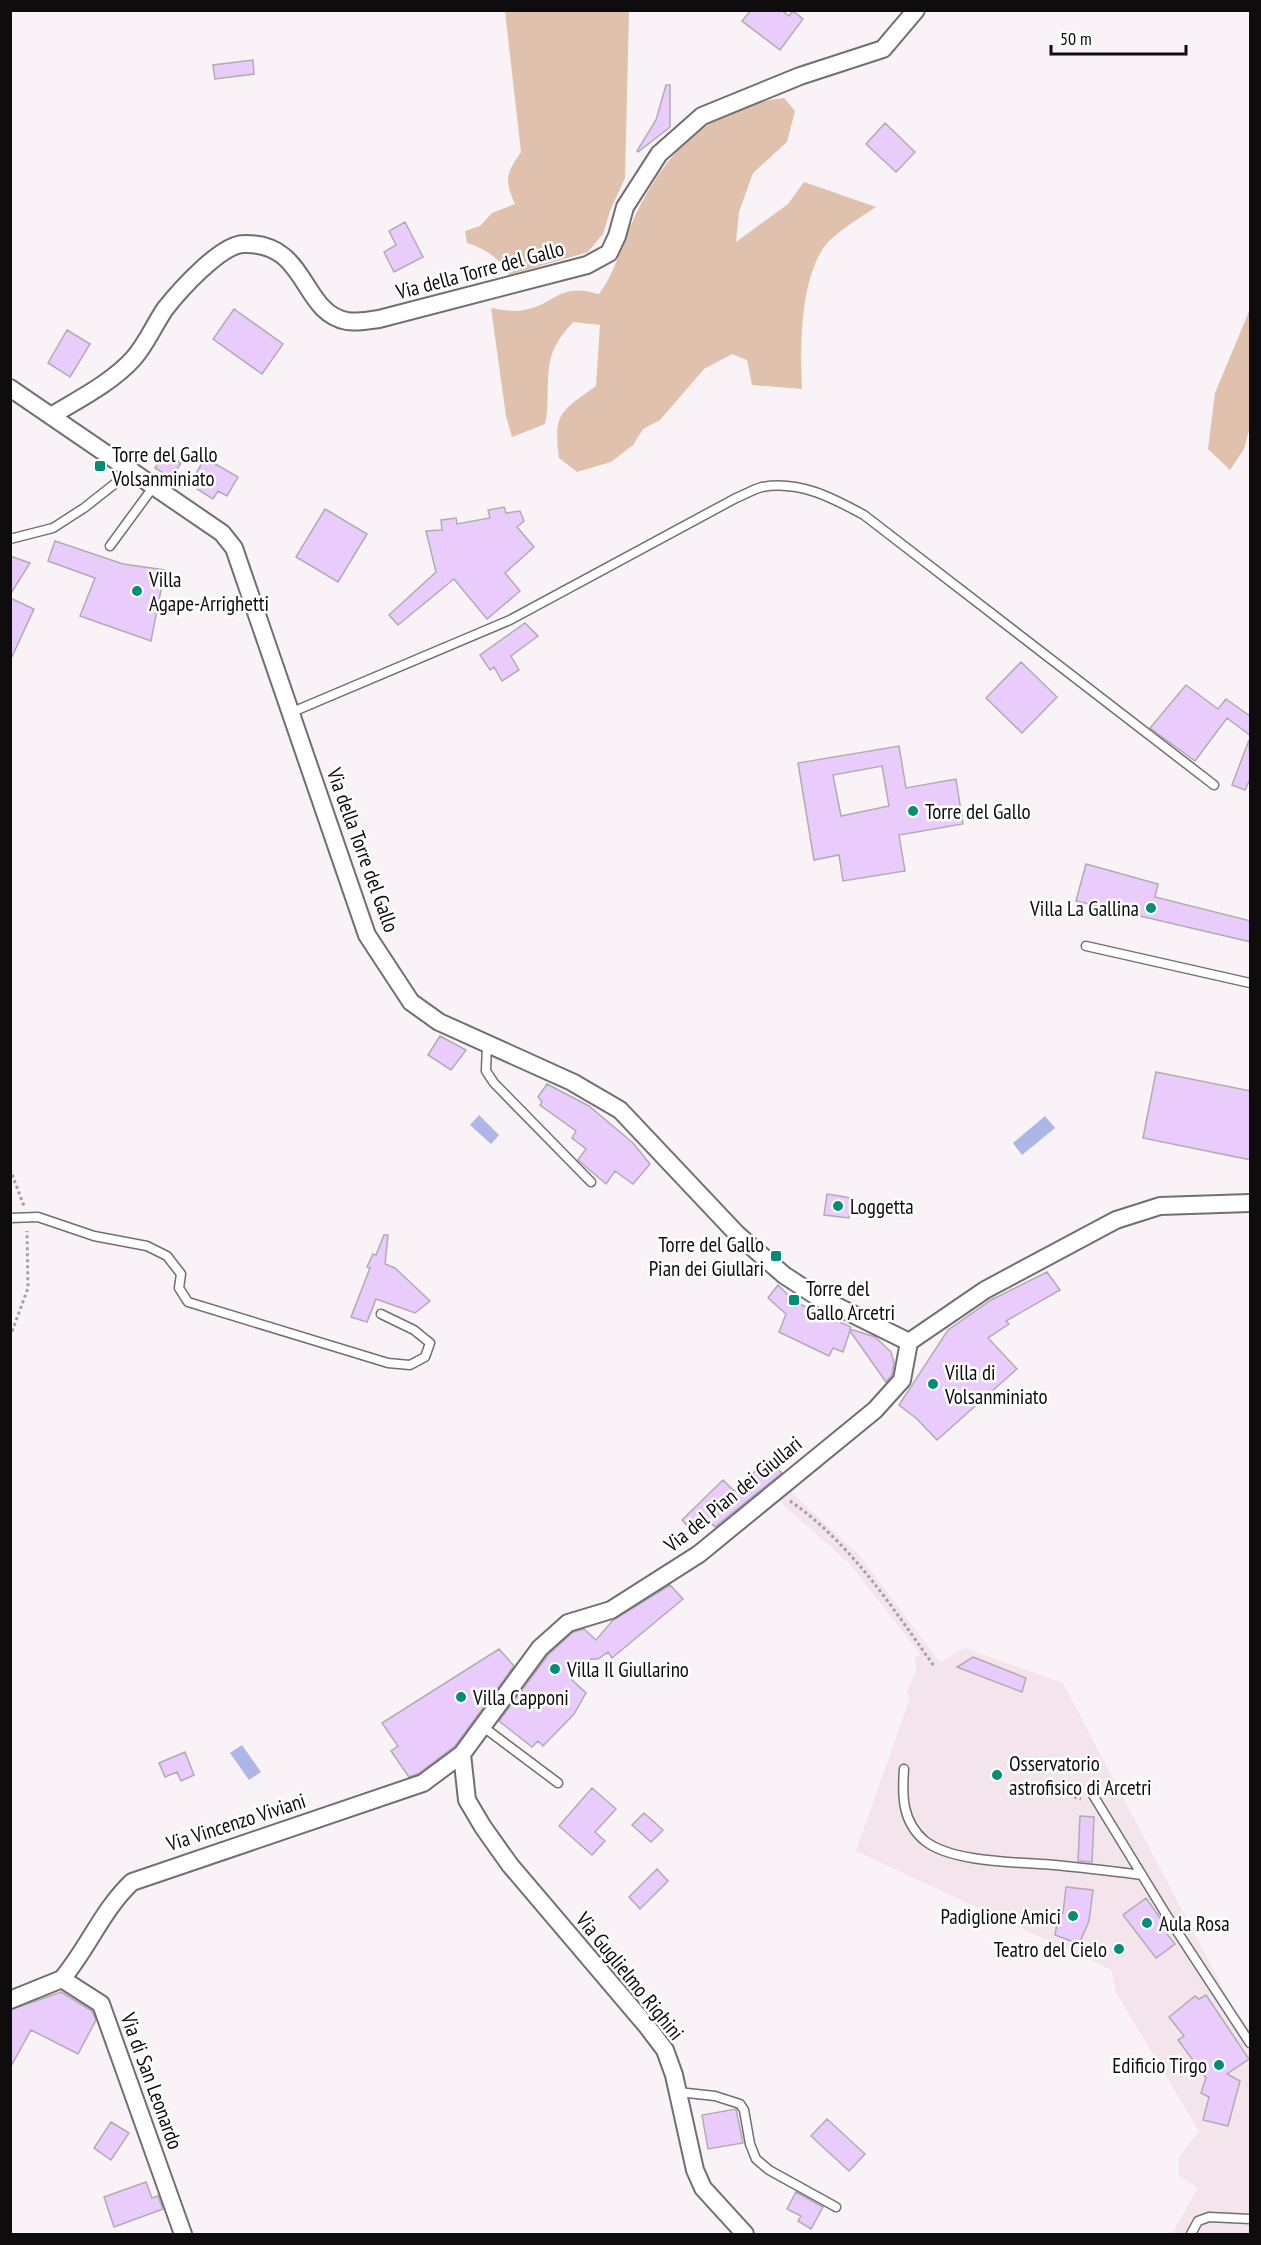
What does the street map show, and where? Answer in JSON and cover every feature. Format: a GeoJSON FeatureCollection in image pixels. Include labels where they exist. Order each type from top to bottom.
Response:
{"type":"FeatureCollection","features":[{"type":"Feature","properties":{"kind":"street","name":"Via della Torre del Gallo"},"geometry":{"type":"LineString","coordinates":[[51,416],[98,388],[133,359],[166,308],[202,269],[237,244],[260,243],[280,251],[326,313],[347,321],[379,319],[587,265],[609,253],[617,236],[625,207],[659,154],[702,116],[800,76],[883,49],[916,10]]}},
{"type":"Feature","properties":{"kind":"street","name":"Via della Torre del Gallo"},"geometry":{"type":"LineString","coordinates":[[10,388],[222,533],[234,548],[367,935],[411,1002],[440,1022],[572,1082],[620,1110],[737,1234],[777,1269],[816,1296],[909,1342]]}},
{"type":"Feature","properties":{"kind":"street"},"geometry":{"type":"LineString","coordinates":[[909,1342],[993,1285],[1116,1220],[1160,1206],[1251,1203]]}},
{"type":"Feature","properties":{"kind":"street","name":"Via del Pian dei Giullari"},"geometry":{"type":"LineString","coordinates":[[462,1754],[540,1648],[568,1623],[611,1610],[699,1554],[874,1410],[902,1380],[909,1342]]}},
{"type":"Feature","properties":{"kind":"street","name":"Via Vincenzo Viviani"},"geometry":{"type":"LineString","coordinates":[[62,1979],[78,1960],[119,1894],[132,1882],[423,1783],[462,1754]]}},
{"type":"Feature","properties":{"kind":"street","name":"Via Guglielmo Righini"},"geometry":{"type":"LineString","coordinates":[[462,1754],[467,1800],[483,1827],[510,1865],[665,2050],[678,2092],[695,2170],[703,2188],[745,2235]]}},
{"type":"Feature","properties":{"kind":"street"},"geometry":{"type":"LineString","coordinates":[[10,2000],[62,1979]]}},
{"type":"Feature","properties":{"kind":"street","name":"Via di San Leonardo"},"geometry":{"type":"LineString","coordinates":[[62,1979],[101,2004],[183,2235]]}},
{"type":"Feature","properties":{"kind":"lane"},"geometry":{"type":"LineString","coordinates":[[10,539],[53,528],[84,508],[131,471]]}},
{"type":"Feature","properties":{"kind":"lane"},"geometry":{"type":"LineString","coordinates":[[110,546],[154,486]]}},
{"type":"Feature","properties":{"kind":"lane"},"geometry":{"type":"LineString","coordinates":[[290,713],[510,620],[736,498],[762,487],[789,488],[824,492],[864,515],[1214,785]]}},
{"type":"Feature","properties":{"kind":"lane"},"geometry":{"type":"LineString","coordinates":[[1086,946],[1251,983]]}},
{"type":"Feature","properties":{"kind":"lane"},"geometry":{"type":"LineString","coordinates":[[488,1044],[486,1071],[494,1083],[591,1182]]}},
{"type":"Feature","properties":{"kind":"lane"},"geometry":{"type":"LineString","coordinates":[[10,1218],[25,1216],[48,1220],[94,1236],[147,1246],[167,1256],[181,1274],[179,1287],[188,1302],[388,1363],[410,1365],[421,1362],[429,1350],[430,1343],[414,1330],[381,1314]]}},
{"type":"Feature","properties":{"kind":"lane"},"geometry":{"type":"LineString","coordinates":[[482,1726],[558,1783]]}},
{"type":"Feature","properties":{"kind":"lane"},"geometry":{"type":"LineString","coordinates":[[904,1769],[902,1794],[905,1812],[925,1841],[941,1850],[972,1857],[1142,1875]]}},
{"type":"Feature","properties":{"kind":"lane"},"geometry":{"type":"LineString","coordinates":[[1093,1795],[1251,2043]]}},
{"type":"Feature","properties":{"kind":"lane"},"geometry":{"type":"LineString","coordinates":[[678,2092],[715,2096],[740,2104],[744,2110],[750,2144],[756,2159],[769,2170],[836,2207]]}},
{"type":"Feature","properties":{"kind":"lane"},"geometry":{"type":"LineString","coordinates":[[1191,2235],[1198,2220],[1209,2217],[1251,2219]]}},
{"type":"Feature","properties":{"kind":"path"},"geometry":{"type":"LineString","coordinates":[[10,1169],[23,1201],[28,1288],[10,1337]]}},
{"type":"Feature","properties":{"kind":"path"},"geometry":{"type":"LineString","coordinates":[[786,1499],[853,1557],[885,1597],[934,1666]]}},
{"type":"Feature","properties":{"kind":"path"},"geometry":{"type":"LineString","coordinates":[[1051,1790],[1085,1800]]}},
{"type":"Feature","properties":{"kind":"shaded area"},"geometry":{"type":"Polygon","coordinates":[[[505,11],[629,11],[625,178],[610,211],[603,234],[588,252],[509,275],[491,255],[467,243],[465,231],[480,226],[492,213],[515,204],[508,177],[521,152],[505,11]]]}},
{"type":"Feature","properties":{"kind":"shaded area"},"geometry":{"type":"Polygon","coordinates":[[[784,98],[795,111],[787,142],[753,173],[739,212],[736,242],[788,204],[804,182],[876,207],[832,238],[822,250],[815,265],[809,281],[803,318],[802,389],[752,385],[747,360],[732,354],[704,369],[660,420],[643,429],[633,445],[611,462],[577,472],[559,458],[557,431],[562,414],[567,408],[596,386],[600,325],[573,322],[552,354],[548,374],[545,424],[512,437],[506,416],[491,308],[524,310],[566,292],[585,291],[599,294],[613,270],[642,202],[671,158],[708,124],[756,103],[784,98]]]}},
{"type":"Feature","properties":{"kind":"shaded area"},"geometry":{"type":"Polygon","coordinates":[[[1250,309],[1250,427],[1244,449],[1230,470],[1208,449],[1215,393],[1250,309]]]}},
{"type":"Feature","properties":{"kind":"shaded area","name":"Osservatorio astrofisico di Arcetri"},"geometry":{"type":"Polygon","coordinates":[[[787,1488],[859,1555],[940,1662],[965,1648],[1063,1683],[1234,2009],[1250,2029],[1250,2234],[1157,2234],[1172,2233],[1198,2188],[1179,2176],[1179,2157],[1199,2131],[1117,1994],[1111,1970],[856,1851],[910,1698],[907,1692],[916,1671],[915,1657],[920,1654],[849,1563],[775,1498],[787,1488]]]}},
{"type":"Feature","properties":{"kind":"water"},"geometry":{"type":"Polygon","coordinates":[[[479,1115],[499,1135],[491,1144],[470,1125],[479,1115]]]}},
{"type":"Feature","properties":{"kind":"water"},"geometry":{"type":"Polygon","coordinates":[[[1045,1116],[1055,1128],[1022,1155],[1013,1143],[1045,1116]]]}},
{"type":"Feature","properties":{"kind":"water"},"geometry":{"type":"Polygon","coordinates":[[[242,1745],[261,1772],[249,1780],[230,1753],[242,1745]]]}},
{"type":"Feature","properties":{"kind":"building"},"geometry":{"type":"Polygon","coordinates":[[[751,10],[781,10],[789,16],[793,11],[803,19],[780,50],[742,21],[751,10]]]}},
{"type":"Feature","properties":{"kind":"building"},"geometry":{"type":"Polygon","coordinates":[[[253,60],[254,74],[215,79],[213,65],[253,60]]]}},
{"type":"Feature","properties":{"kind":"building"},"geometry":{"type":"Polygon","coordinates":[[[666,85],[670,85],[670,127],[638,152],[656,120],[666,85]]]}},
{"type":"Feature","properties":{"kind":"building"},"geometry":{"type":"Polygon","coordinates":[[[885,123],[915,152],[896,172],[866,144],[885,123]]]}},
{"type":"Feature","properties":{"kind":"building"},"geometry":{"type":"Polygon","coordinates":[[[405,222],[423,257],[394,272],[384,252],[396,245],[389,231],[405,222]]]}},
{"type":"Feature","properties":{"kind":"building"},"geometry":{"type":"Polygon","coordinates":[[[234,309],[283,344],[262,374],[213,339],[234,309]]]}},
{"type":"Feature","properties":{"kind":"building"},"geometry":{"type":"Polygon","coordinates":[[[67,330],[90,344],[70,377],[48,363],[67,330]]]}},
{"type":"Feature","properties":{"kind":"building"},"geometry":{"type":"Polygon","coordinates":[[[164,453],[181,463],[171,478],[155,468],[164,453]]]}},
{"type":"Feature","properties":{"kind":"building"},"geometry":{"type":"Polygon","coordinates":[[[205,458],[238,477],[227,496],[218,491],[213,499],[197,489],[202,480],[195,475],[205,458]]]}},
{"type":"Feature","properties":{"kind":"building"},"geometry":{"type":"Polygon","coordinates":[[[504,507],[506,513],[520,511],[524,521],[517,527],[534,547],[505,573],[520,591],[487,619],[454,579],[398,625],[389,615],[436,572],[426,531],[442,530],[441,520],[456,518],[457,524],[490,518],[488,510],[504,507]]]}},
{"type":"Feature","properties":{"kind":"building"},"geometry":{"type":"Polygon","coordinates":[[[325,509],[367,534],[338,582],[296,557],[325,509]]]}},
{"type":"Feature","properties":{"kind":"building","name":"Villa Agape-Arrighetti"},"geometry":{"type":"Polygon","coordinates":[[[55,541],[123,564],[165,570],[151,641],[80,616],[95,578],[48,561],[55,541]]]}},
{"type":"Feature","properties":{"kind":"building"},"geometry":{"type":"Polygon","coordinates":[[[10,556],[30,563],[10,595],[10,556]]]}},
{"type":"Feature","properties":{"kind":"building"},"geometry":{"type":"Polygon","coordinates":[[[10,598],[34,609],[10,661],[10,598]]]}},
{"type":"Feature","properties":{"kind":"building"},"geometry":{"type":"Polygon","coordinates":[[[525,623],[538,636],[511,656],[519,670],[502,681],[494,667],[490,670],[480,655],[525,623]]]}},
{"type":"Feature","properties":{"kind":"building"},"geometry":{"type":"Polygon","coordinates":[[[1021,662],[1057,697],[1022,733],[986,698],[1021,662]]]}},
{"type":"Feature","properties":{"kind":"building"},"geometry":{"type":"Polygon","coordinates":[[[1186,685],[1218,709],[1226,699],[1251,717],[1251,736],[1227,718],[1195,761],[1150,728],[1186,685]]]}},
{"type":"Feature","properties":{"kind":"building"},"geometry":{"type":"Polygon","coordinates":[[[1249,740],[1251,777],[1245,790],[1232,785],[1249,740]]]}},
{"type":"Feature","properties":{"kind":"building","name":"Torre del Gallo"},"geometry":{"type":"Polygon","coordinates":[[[899,746],[906,788],[956,779],[963,824],[899,835],[905,871],[843,881],[839,855],[814,860],[798,763],[899,746]],[[882,766],[833,775],[841,816],[889,806],[882,766]]]}},
{"type":"Feature","properties":{"kind":"building","name":"Villa La Gallina"},"geometry":{"type":"Polygon","coordinates":[[[1086,864],[1158,884],[1155,897],[1251,921],[1251,942],[1076,901],[1086,864]]]}},
{"type":"Feature","properties":{"kind":"building"},"geometry":{"type":"Polygon","coordinates":[[[440,1036],[466,1050],[451,1070],[428,1055],[440,1036]]]}},
{"type":"Feature","properties":{"kind":"building"},"geometry":{"type":"Polygon","coordinates":[[[1156,1072],[1251,1091],[1251,1160],[1143,1138],[1156,1072]]]}},
{"type":"Feature","properties":{"kind":"building"},"geometry":{"type":"Polygon","coordinates":[[[547,1084],[589,1106],[633,1143],[650,1164],[633,1184],[615,1171],[606,1184],[578,1160],[586,1149],[572,1138],[576,1131],[540,1105],[542,1102],[538,1097],[547,1084]]]}},
{"type":"Feature","properties":{"kind":"building","name":"Loggetta"},"geometry":{"type":"Polygon","coordinates":[[[827,1194],[852,1198],[849,1218],[824,1215],[827,1194]]]}},
{"type":"Feature","properties":{"kind":"building"},"geometry":{"type":"Polygon","coordinates":[[[384,1235],[388,1235],[385,1264],[395,1268],[430,1301],[415,1313],[376,1299],[367,1322],[351,1317],[370,1268],[367,1267],[373,1254],[376,1255],[384,1235]]]}},
{"type":"Feature","properties":{"kind":"building"},"geometry":{"type":"Polygon","coordinates":[[[1047,1272],[1060,1290],[1006,1321],[1009,1324],[988,1338],[1017,1369],[937,1440],[917,1419],[899,1405],[948,1330],[991,1300],[1047,1272]]]}},
{"type":"Feature","properties":{"kind":"building"},"geometry":{"type":"Polygon","coordinates":[[[778,1285],[795,1302],[851,1327],[850,1329],[875,1337],[891,1352],[894,1363],[892,1375],[886,1382],[850,1331],[843,1352],[833,1348],[829,1356],[779,1332],[786,1314],[768,1298],[778,1285]]]}},
{"type":"Feature","properties":{"kind":"building"},"geometry":{"type":"Polygon","coordinates":[[[767,1460],[782,1473],[715,1527],[709,1521],[694,1533],[682,1520],[723,1480],[734,1491],[767,1460]]]}},
{"type":"Feature","properties":{"kind":"building"},"geometry":{"type":"Polygon","coordinates":[[[670,1585],[683,1599],[612,1658],[608,1652],[598,1659],[591,1659],[570,1678],[586,1693],[574,1714],[543,1746],[538,1741],[532,1747],[499,1721],[548,1655],[573,1632],[584,1629],[596,1640],[613,1620],[670,1585]]]}},
{"type":"Feature","properties":{"kind":"building","name":"Villa Capponi"},"geometry":{"type":"Polygon","coordinates":[[[499,1649],[514,1666],[455,1746],[418,1774],[409,1777],[391,1751],[398,1746],[382,1723],[499,1649]]]}},
{"type":"Feature","properties":{"kind":"building"},"geometry":{"type":"Polygon","coordinates":[[[973,1657],[1026,1678],[1022,1692],[957,1667],[973,1657]]]}},
{"type":"Feature","properties":{"kind":"building"},"geometry":{"type":"Polygon","coordinates":[[[185,1752],[194,1775],[181,1781],[177,1772],[165,1777],[159,1763],[185,1752]]]}},
{"type":"Feature","properties":{"kind":"building"},"geometry":{"type":"Polygon","coordinates":[[[592,1788],[616,1809],[595,1832],[605,1841],[592,1855],[559,1826],[592,1788]]]}},
{"type":"Feature","properties":{"kind":"building"},"geometry":{"type":"Polygon","coordinates":[[[644,1813],[663,1830],[651,1842],[632,1825],[644,1813]]]}},
{"type":"Feature","properties":{"kind":"building"},"geometry":{"type":"Polygon","coordinates":[[[1080,1816],[1094,1817],[1092,1862],[1078,1861],[1080,1816]]]}},
{"type":"Feature","properties":{"kind":"building"},"geometry":{"type":"Polygon","coordinates":[[[657,1869],[668,1881],[640,1909],[629,1897],[657,1869]]]}},
{"type":"Feature","properties":{"kind":"building","name":"Padiglione Amici"},"geometry":{"type":"Polygon","coordinates":[[[1066,1887],[1093,1890],[1089,1921],[1079,1944],[1055,1935],[1058,1918],[1063,1913],[1066,1887]]]}},
{"type":"Feature","properties":{"kind":"building","name":"Aula Rosa"},"geometry":{"type":"Polygon","coordinates":[[[1146,1898],[1170,1932],[1167,1934],[1175,1944],[1156,1958],[1123,1915],[1146,1898]]]}},
{"type":"Feature","properties":{"kind":"building"},"geometry":{"type":"Polygon","coordinates":[[[61,1992],[92,2011],[96,2020],[78,2054],[31,2030],[10,2068],[10,2010],[61,1992]]]}},
{"type":"Feature","properties":{"kind":"building","name":"Edificio Tirgo"},"geometry":{"type":"Polygon","coordinates":[[[1206,1995],[1249,2059],[1227,2074],[1240,2081],[1228,2126],[1203,2120],[1209,2097],[1201,2093],[1206,2078],[1178,2040],[1184,2036],[1169,2017],[1195,1996],[1199,1999],[1206,1995]]]}},
{"type":"Feature","properties":{"kind":"building"},"geometry":{"type":"Polygon","coordinates":[[[736,2109],[743,2143],[708,2149],[702,2115],[736,2109]]]}},
{"type":"Feature","properties":{"kind":"building"},"geometry":{"type":"Polygon","coordinates":[[[827,2119],[865,2154],[849,2171],[811,2136],[827,2119]]]}},
{"type":"Feature","properties":{"kind":"building"},"geometry":{"type":"Polygon","coordinates":[[[111,2122],[129,2133],[111,2160],[94,2148],[111,2122]]]}},
{"type":"Feature","properties":{"kind":"building"},"geometry":{"type":"Polygon","coordinates":[[[146,2182],[152,2198],[158,2196],[163,2209],[114,2227],[104,2197],[146,2182]]]}},
{"type":"Feature","properties":{"kind":"building"},"geometry":{"type":"Polygon","coordinates":[[[796,2192],[823,2207],[811,2229],[798,2221],[801,2216],[787,2209],[796,2192]]]}},
{"type":"Feature","properties":{"kind":"place","name":"Torre del Gallo Volsanminiato"},"geometry":{"type":"Point","coordinates":[100,466]}},
{"type":"Feature","properties":{"kind":"place","name":"Villa Agape-Arrighetti"},"geometry":{"type":"Point","coordinates":[137,591]}},
{"type":"Feature","properties":{"kind":"place","name":"Torre del Gallo"},"geometry":{"type":"Point","coordinates":[913,811]}},
{"type":"Feature","properties":{"kind":"place","name":"Villa La Gallina"},"geometry":{"type":"Point","coordinates":[1151,908]}},
{"type":"Feature","properties":{"kind":"place","name":"Loggetta"},"geometry":{"type":"Point","coordinates":[838,1206]}},
{"type":"Feature","properties":{"kind":"place","name":"Torre del Gallo Pian dei Giullari"},"geometry":{"type":"Point","coordinates":[776,1256]}},
{"type":"Feature","properties":{"kind":"place","name":"Torre del Gallo Arcetri"},"geometry":{"type":"Point","coordinates":[794,1300]}},
{"type":"Feature","properties":{"kind":"place","name":"Villa di Volsanminiato"},"geometry":{"type":"Point","coordinates":[933,1384]}},
{"type":"Feature","properties":{"kind":"place","name":"Villa Il Giullarino"},"geometry":{"type":"Point","coordinates":[555,1669]}},
{"type":"Feature","properties":{"kind":"place","name":"Villa Capponi"},"geometry":{"type":"Point","coordinates":[461,1697]}},
{"type":"Feature","properties":{"kind":"place","name":"Osservatorio astrofisico di Arcetri"},"geometry":{"type":"Point","coordinates":[997,1775]}},
{"type":"Feature","properties":{"kind":"place","name":"Padiglione Amici"},"geometry":{"type":"Point","coordinates":[1073,1916]}},
{"type":"Feature","properties":{"kind":"place","name":"Aula Rosa"},"geometry":{"type":"Point","coordinates":[1147,1923]}},
{"type":"Feature","properties":{"kind":"place","name":"Teatro del Cielo"},"geometry":{"type":"Point","coordinates":[1119,1949]}},
{"type":"Feature","properties":{"kind":"place","name":"Edificio Tirgo"},"geometry":{"type":"Point","coordinates":[1219,2065]}}]}
